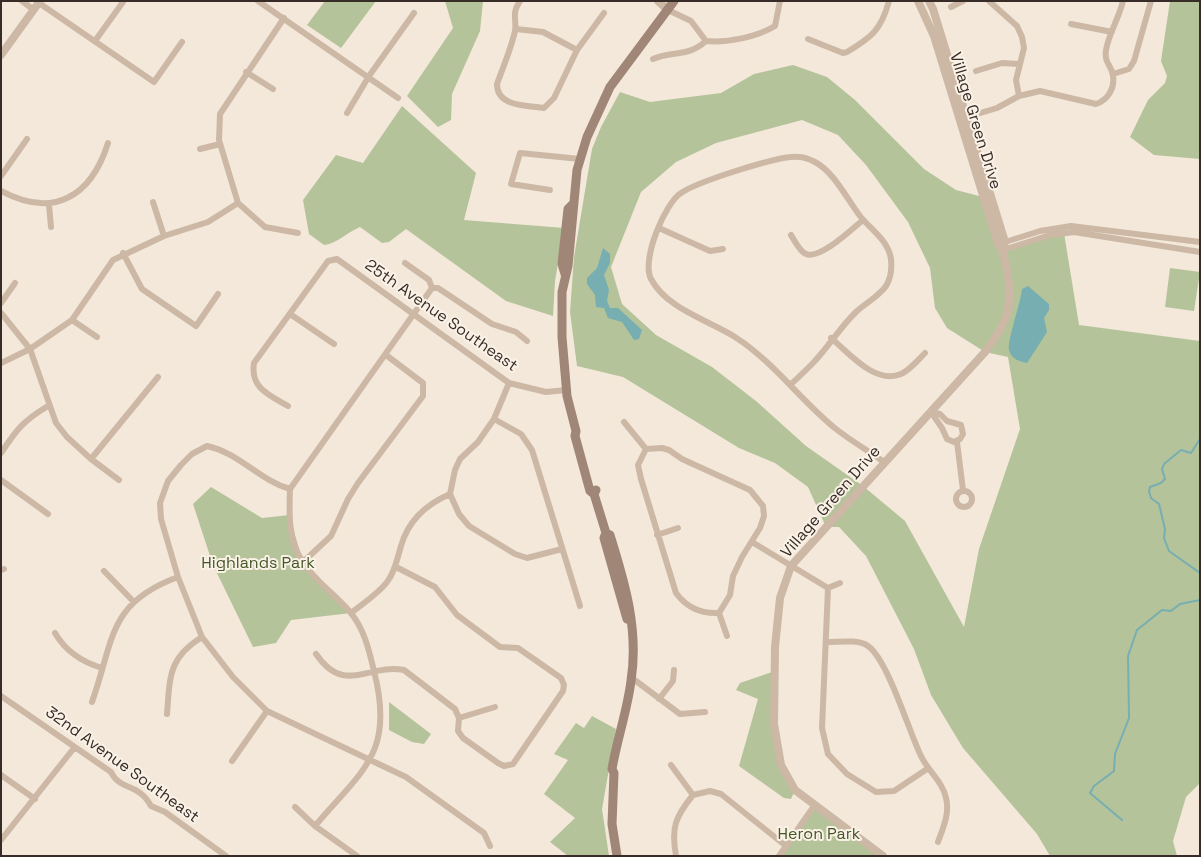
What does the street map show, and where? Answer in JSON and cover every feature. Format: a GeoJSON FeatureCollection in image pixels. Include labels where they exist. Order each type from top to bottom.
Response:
{"type":"FeatureCollection","features":[{"type":"Feature","properties":{"kind":"main road"},"geometry":{"type":"LineString","coordinates":[[617,856],[612,824],[614,773],[618,769],[624,735],[622,731],[632,678],[631,626],[604,538],[606,533],[594,494],[596,489],[580,434],[576,431],[566,390],[562,337],[562,292],[568,266],[573,204],[580,159],[594,120],[609,94],[615,90],[640,53],[641,47],[674,1]]}},
{"type":"Feature","properties":{"kind":"street"},"geometry":{"type":"LineString","coordinates":[[22,1],[38,5],[96,41],[154,82],[182,42]]}},
{"type":"Feature","properties":{"kind":"street"},"geometry":{"type":"LineString","coordinates":[[258,1],[398,98]]}},
{"type":"Feature","properties":{"kind":"street"},"geometry":{"type":"LineString","coordinates":[[520,1],[514,18],[516,29],[497,84],[497,91],[499,97],[505,101],[544,108],[554,98],[577,50],[604,13]]}},
{"type":"Feature","properties":{"kind":"street"},"geometry":{"type":"LineString","coordinates":[[658,1],[668,10],[691,20],[706,41]]}},
{"type":"Feature","properties":{"kind":"street"},"geometry":{"type":"LineString","coordinates":[[653,59],[662,55],[689,52],[706,41],[716,42],[766,32],[775,26],[780,1]]}},
{"type":"Feature","properties":{"kind":"street"},"geometry":{"type":"LineString","coordinates":[[808,39],[843,53],[848,52],[875,32],[881,25],[889,1]]}},
{"type":"Feature","properties":{"kind":"street","name":"Village Green Drive"},"geometry":{"type":"LineString","coordinates":[[918,1],[934,36],[1002,245]]}},
{"type":"Feature","properties":{"kind":"street","name":"Village Green Drive"},"geometry":{"type":"LineString","coordinates":[[883,856],[795,790],[781,765],[774,724],[775,647],[780,598],[791,566],[931,412],[1002,330],[1009,312],[1011,289],[1002,245],[967,117],[929,1]]}},
{"type":"Feature","properties":{"kind":"street"},"geometry":{"type":"LineString","coordinates":[[951,7],[963,1]]}},
{"type":"Feature","properties":{"kind":"street"},"geometry":{"type":"LineString","coordinates":[[989,1],[1017,26],[1024,48],[1016,80],[1019,96]]}},
{"type":"Feature","properties":{"kind":"street"},"geometry":{"type":"LineString","coordinates":[[967,117],[997,108],[1019,96],[1040,91],[1096,104],[1103,102],[1113,87],[1114,74],[1105,61],[1112,32],[1124,1]]}},
{"type":"Feature","properties":{"kind":"street"},"geometry":{"type":"LineString","coordinates":[[1114,74],[1129,69],[1134,61],[1151,1]]}},
{"type":"Feature","properties":{"kind":"street"},"geometry":{"type":"LineString","coordinates":[[96,41],[123,2]]}},
{"type":"Feature","properties":{"kind":"street"},"geometry":{"type":"LineString","coordinates":[[1,55],[38,5]]}},
{"type":"Feature","properties":{"kind":"street"},"geometry":{"type":"LineString","coordinates":[[347,113],[368,76],[414,13]]}},
{"type":"Feature","properties":{"kind":"street"},"geometry":{"type":"LineString","coordinates":[[284,18],[246,72],[220,114],[218,125],[220,144],[238,203],[265,227],[298,232]]}},
{"type":"Feature","properties":{"kind":"street"},"geometry":{"type":"LineString","coordinates":[[1071,24],[1112,32]]}},
{"type":"Feature","properties":{"kind":"street"},"geometry":{"type":"LineString","coordinates":[[516,29],[543,32],[577,50]]}},
{"type":"Feature","properties":{"kind":"street"},"geometry":{"type":"LineString","coordinates":[[976,71],[1002,62],[1019,64]]}},
{"type":"Feature","properties":{"kind":"street"},"geometry":{"type":"LineString","coordinates":[[246,72],[273,90]]}},
{"type":"Feature","properties":{"kind":"street"},"geometry":{"type":"LineString","coordinates":[[1,176],[27,140]]}},
{"type":"Feature","properties":{"kind":"street"},"geometry":{"type":"LineString","coordinates":[[1,191],[30,202],[49,205],[69,198],[81,190],[103,158],[108,143]]}},
{"type":"Feature","properties":{"kind":"street"},"geometry":{"type":"LineString","coordinates":[[200,149],[220,144]]}},
{"type":"Feature","properties":{"kind":"street"},"geometry":{"type":"LineString","coordinates":[[550,190],[512,184],[520,153],[580,159]]}},
{"type":"Feature","properties":{"kind":"street"},"geometry":{"type":"LineString","coordinates":[[791,384],[813,363],[831,338],[857,311],[885,288],[891,276],[891,257],[885,242],[863,220],[827,171],[815,162],[798,156],[714,178],[680,193],[669,206],[651,242],[648,258],[650,278],[662,293],[676,304],[736,338],[763,358],[836,429],[884,462]]}},
{"type":"Feature","properties":{"kind":"street"},"geometry":{"type":"LineString","coordinates":[[153,202],[164,236]]}},
{"type":"Feature","properties":{"kind":"street"},"geometry":{"type":"LineString","coordinates":[[1,363],[30,349],[72,320],[108,265],[124,253],[164,236],[208,222],[238,203]]}},
{"type":"Feature","properties":{"kind":"street"},"geometry":{"type":"LineString","coordinates":[[49,205],[51,227]]}},
{"type":"Feature","properties":{"kind":"street"},"geometry":{"type":"LineString","coordinates":[[791,235],[797,246],[805,254],[815,255],[825,250],[863,220]]}},
{"type":"Feature","properties":{"kind":"street"},"geometry":{"type":"LineString","coordinates":[[1002,245],[1040,230],[1071,226],[1200,242]]}},
{"type":"Feature","properties":{"kind":"street"},"geometry":{"type":"LineString","coordinates":[[659,228],[710,251],[723,250]]}},
{"type":"Feature","properties":{"kind":"street"},"geometry":{"type":"LineString","coordinates":[[1002,245],[1074,232],[1200,252]]}},
{"type":"Feature","properties":{"kind":"street"},"geometry":{"type":"LineString","coordinates":[[124,253],[142,289],[196,326],[218,294]]}},
{"type":"Feature","properties":{"kind":"street","name":"25th Avenue Southeast"},"geometry":{"type":"LineString","coordinates":[[290,314],[328,261],[337,259],[509,383],[546,392],[566,390]]}},
{"type":"Feature","properties":{"kind":"street"},"geometry":{"type":"LineString","coordinates":[[405,263],[429,280],[433,287],[492,324],[516,332],[527,341]]}},
{"type":"Feature","properties":{"kind":"street"},"geometry":{"type":"LineString","coordinates":[[1,303],[15,283]]}},
{"type":"Feature","properties":{"kind":"street"},"geometry":{"type":"LineString","coordinates":[[315,826],[355,783],[370,760],[378,741],[382,723],[380,692],[367,641],[351,613],[303,562],[293,540],[289,516],[290,488],[433,287]]}},
{"type":"Feature","properties":{"kind":"street"},"geometry":{"type":"LineString","coordinates":[[1,313],[30,349],[48,406],[56,423],[67,437],[91,459],[119,480]]}},
{"type":"Feature","properties":{"kind":"street"},"geometry":{"type":"LineString","coordinates":[[288,406],[264,392],[257,386],[253,377],[254,363],[290,314],[334,344]]}},
{"type":"Feature","properties":{"kind":"street"},"geometry":{"type":"LineString","coordinates":[[72,320],[97,337]]}},
{"type":"Feature","properties":{"kind":"street"},"geometry":{"type":"LineString","coordinates":[[831,338],[871,371],[883,376],[902,374],[925,353]]}},
{"type":"Feature","properties":{"kind":"street"},"geometry":{"type":"LineString","coordinates":[[303,562],[331,536],[353,491],[423,396],[425,390],[423,383],[386,355]]}},
{"type":"Feature","properties":{"kind":"street"},"geometry":{"type":"LineString","coordinates":[[91,459],[158,377]]}},
{"type":"Feature","properties":{"kind":"street"},"geometry":{"type":"LineString","coordinates":[[509,383],[494,419],[478,442],[460,459],[455,470],[450,494],[459,514],[469,526],[515,554],[527,558],[562,549]]}},
{"type":"Feature","properties":{"kind":"street"},"geometry":{"type":"LineString","coordinates":[[1,453],[19,426],[48,406]]}},
{"type":"Feature","properties":{"kind":"street"},"geometry":{"type":"LineString","coordinates":[[931,412],[942,428],[945,438],[950,442],[957,442]]}},
{"type":"Feature","properties":{"kind":"street"},"geometry":{"type":"LineString","coordinates":[[931,412],[940,414],[947,421],[961,425],[963,434],[957,442],[963,490]]}},
{"type":"Feature","properties":{"kind":"street"},"geometry":{"type":"LineString","coordinates":[[494,419],[521,434],[528,442],[580,606]]}},
{"type":"Feature","properties":{"kind":"street"},"geometry":{"type":"LineString","coordinates":[[624,422],[646,450]]}},
{"type":"Feature","properties":{"kind":"street"},"geometry":{"type":"LineString","coordinates":[[290,488],[272,482],[227,452],[207,446],[192,454],[181,465],[162,492],[160,503],[161,519],[166,539],[178,577],[202,637],[233,677],[267,711],[406,777],[484,833],[490,846]]}},
{"type":"Feature","properties":{"kind":"street"},"geometry":{"type":"LineString","coordinates":[[646,450],[662,448],[668,450],[682,459],[750,490],[763,506],[764,516],[733,576],[730,595],[719,613]]}},
{"type":"Feature","properties":{"kind":"street"},"geometry":{"type":"LineString","coordinates":[[646,450],[638,465],[672,584],[681,600],[705,614],[719,613]]}},
{"type":"Feature","properties":{"kind":"street"},"geometry":{"type":"LineString","coordinates":[[1,480],[48,514]]}},
{"type":"Feature","properties":{"kind":"street"},"geometry":{"type":"LineString","coordinates":[[351,613],[387,583],[396,567],[402,544],[420,513],[432,502],[450,494]]}},
{"type":"Feature","properties":{"kind":"street"},"geometry":{"type":"LineString","coordinates":[[657,535],[678,528]]}},
{"type":"Feature","properties":{"kind":"street"},"geometry":{"type":"LineString","coordinates":[[752,542],[828,588]]}},
{"type":"Feature","properties":{"kind":"street"},"geometry":{"type":"LineString","coordinates":[[316,654],[322,663],[333,671],[347,676],[358,676],[395,668],[404,670],[454,708],[458,718],[458,731],[463,738],[498,763],[504,766],[513,764],[563,691],[564,685],[560,678],[518,648],[500,647],[468,626],[435,587],[396,567]]}},
{"type":"Feature","properties":{"kind":"street"},"geometry":{"type":"LineString","coordinates":[[104,571],[133,601]]}},
{"type":"Feature","properties":{"kind":"street"},"geometry":{"type":"LineString","coordinates":[[92,702],[113,631],[133,601],[148,590],[178,577]]}},
{"type":"Feature","properties":{"kind":"street"},"geometry":{"type":"LineString","coordinates":[[828,588],[840,583]]}},
{"type":"Feature","properties":{"kind":"street"},"geometry":{"type":"LineString","coordinates":[[828,588],[822,728],[828,754],[847,774],[876,792],[885,794],[894,791],[927,769]]}},
{"type":"Feature","properties":{"kind":"street"},"geometry":{"type":"LineString","coordinates":[[719,613],[727,636]]}},
{"type":"Feature","properties":{"kind":"street"},"geometry":{"type":"LineString","coordinates":[[55,633],[75,656],[91,665],[102,668]]}},
{"type":"Feature","properties":{"kind":"street"},"geometry":{"type":"LineString","coordinates":[[167,714],[173,667],[184,650],[202,637]]}},
{"type":"Feature","properties":{"kind":"street"},"geometry":{"type":"LineString","coordinates":[[827,642],[860,642],[876,654],[905,715],[913,740],[927,769],[940,783],[946,798],[947,815],[938,842]]}},
{"type":"Feature","properties":{"kind":"street"},"geometry":{"type":"LineString","coordinates":[[659,698],[672,681],[674,670]]}},
{"type":"Feature","properties":{"kind":"street"},"geometry":{"type":"LineString","coordinates":[[632,678],[680,714],[705,712]]}},
{"type":"Feature","properties":{"kind":"street","name":"32nd Avenue Southeast"},"geometry":{"type":"LineString","coordinates":[[2,696],[111,772],[119,783],[134,787],[146,796],[151,806],[165,812],[226,856]]}},
{"type":"Feature","properties":{"kind":"street"},"geometry":{"type":"LineString","coordinates":[[458,718],[495,707]]}},
{"type":"Feature","properties":{"kind":"street"},"geometry":{"type":"LineString","coordinates":[[232,761],[267,711]]}},
{"type":"Feature","properties":{"kind":"street"},"geometry":{"type":"LineString","coordinates":[[1,840],[74,748]]}},
{"type":"Feature","properties":{"kind":"street"},"geometry":{"type":"LineString","coordinates":[[671,765],[694,795]]}},
{"type":"Feature","properties":{"kind":"street"},"geometry":{"type":"LineString","coordinates":[[1,775],[35,799]]}},
{"type":"Feature","properties":{"kind":"street"},"geometry":{"type":"LineString","coordinates":[[676,856],[673,831],[677,817],[694,795],[710,791],[721,794],[786,846]]}},
{"type":"Feature","properties":{"kind":"street"},"geometry":{"type":"LineString","coordinates":[[295,806],[315,826],[357,856]]}},
{"type":"Feature","properties":{"kind":"street"},"geometry":{"type":"LineString","coordinates":[[780,856],[814,806]]}},
{"type":"Feature","properties":{"kind":"green space"},"geometry":{"type":"Polygon","coordinates":[[[325,1],[376,1],[341,48],[307,25],[325,1]]]}},
{"type":"Feature","properties":{"kind":"green space"},"geometry":{"type":"Polygon","coordinates":[[[445,1],[483,1],[480,31],[452,94],[451,120],[438,127],[407,96],[453,28],[445,1]]]}},
{"type":"Feature","properties":{"kind":"green space"},"geometry":{"type":"Polygon","coordinates":[[[1170,1],[1200,1],[1200,159],[1154,155],[1130,137],[1148,100],[1165,83],[1167,76],[1161,61],[1170,1]]]}},
{"type":"Feature","properties":{"kind":"green space"},"geometry":{"type":"Polygon","coordinates":[[[793,65],[827,77],[855,100],[924,169],[956,190],[983,197],[1003,250],[1064,233],[1079,325],[1200,341],[1200,783],[1186,797],[1173,841],[1177,856],[1050,856],[1037,834],[963,748],[931,695],[914,649],[866,556],[839,527],[826,527],[808,487],[775,463],[739,448],[623,377],[577,366],[570,312],[574,257],[592,149],[601,127],[620,92],[650,102],[721,93],[754,74],[793,65]],[[802,120],[716,143],[676,162],[641,192],[611,267],[622,304],[656,335],[712,367],[756,401],[806,446],[863,486],[905,521],[964,627],[979,549],[1020,429],[1008,357],[985,352],[947,328],[935,308],[930,268],[908,222],[866,165],[838,135],[802,120]]]}},
{"type":"Feature","properties":{"kind":"green space"},"geometry":{"type":"Polygon","coordinates":[[[402,106],[476,173],[464,220],[564,228],[555,281],[553,316],[506,301],[406,229],[389,242],[382,243],[360,227],[334,242],[324,245],[309,234],[303,200],[336,155],[363,163],[402,106]]]}},
{"type":"Feature","properties":{"kind":"green space"},"geometry":{"type":"Polygon","coordinates":[[[1170,268],[1200,272],[1194,311],[1165,307],[1170,268]]]}},
{"type":"Feature","properties":{"kind":"green space","name":"Highlands Park"},"geometry":{"type":"Polygon","coordinates":[[[211,487],[262,518],[289,515],[303,562],[351,613],[291,620],[276,643],[253,647],[213,565],[193,504],[211,487]]]}},
{"type":"Feature","properties":{"kind":"green space"},"geometry":{"type":"Polygon","coordinates":[[[775,671],[776,744],[795,790],[791,799],[784,798],[739,766],[758,699],[736,690],[740,683],[775,671]]]}},
{"type":"Feature","properties":{"kind":"green space"},"geometry":{"type":"Polygon","coordinates":[[[389,702],[431,734],[424,744],[412,742],[389,730],[389,702]]]}},
{"type":"Feature","properties":{"kind":"green space"},"geometry":{"type":"Polygon","coordinates":[[[592,716],[616,729],[602,809],[609,856],[568,856],[550,842],[575,818],[544,794],[568,760],[554,754],[576,723],[584,728],[592,716]]]}},
{"type":"Feature","properties":{"kind":"green space","name":"Heron Park"},"geometry":{"type":"Polygon","coordinates":[[[814,806],[883,856],[779,856],[814,806]]]}},
{"type":"Feature","properties":{"kind":"water"},"geometry":{"type":"Polygon","coordinates":[[[603,248],[610,254],[610,263],[604,275],[609,290],[607,301],[610,308],[618,308],[642,330],[639,339],[634,340],[622,322],[608,318],[604,308],[596,307],[595,295],[587,284],[587,278],[597,268],[603,248]]]}},
{"type":"Feature","properties":{"kind":"water"},"geometry":{"type":"Polygon","coordinates":[[[1028,286],[1049,304],[1049,310],[1044,318],[1047,332],[1027,363],[1013,358],[1009,345],[1022,289],[1028,286]]]}},
{"type":"Feature","properties":{"kind":"waterway"},"geometry":{"type":"LineString","coordinates":[[1200,439],[1191,453],[1181,450],[1164,464],[1162,469],[1165,479],[1161,483],[1150,487],[1149,491],[1151,498],[1159,504],[1165,529],[1164,538],[1169,551],[1200,573]]}},
{"type":"Feature","properties":{"kind":"waterway"},"geometry":{"type":"LineString","coordinates":[[1122,820],[1090,793],[1094,786],[1114,771],[1115,754],[1129,718],[1128,656],[1137,630],[1162,610],[1171,611],[1180,604],[1200,600]]}}]}
